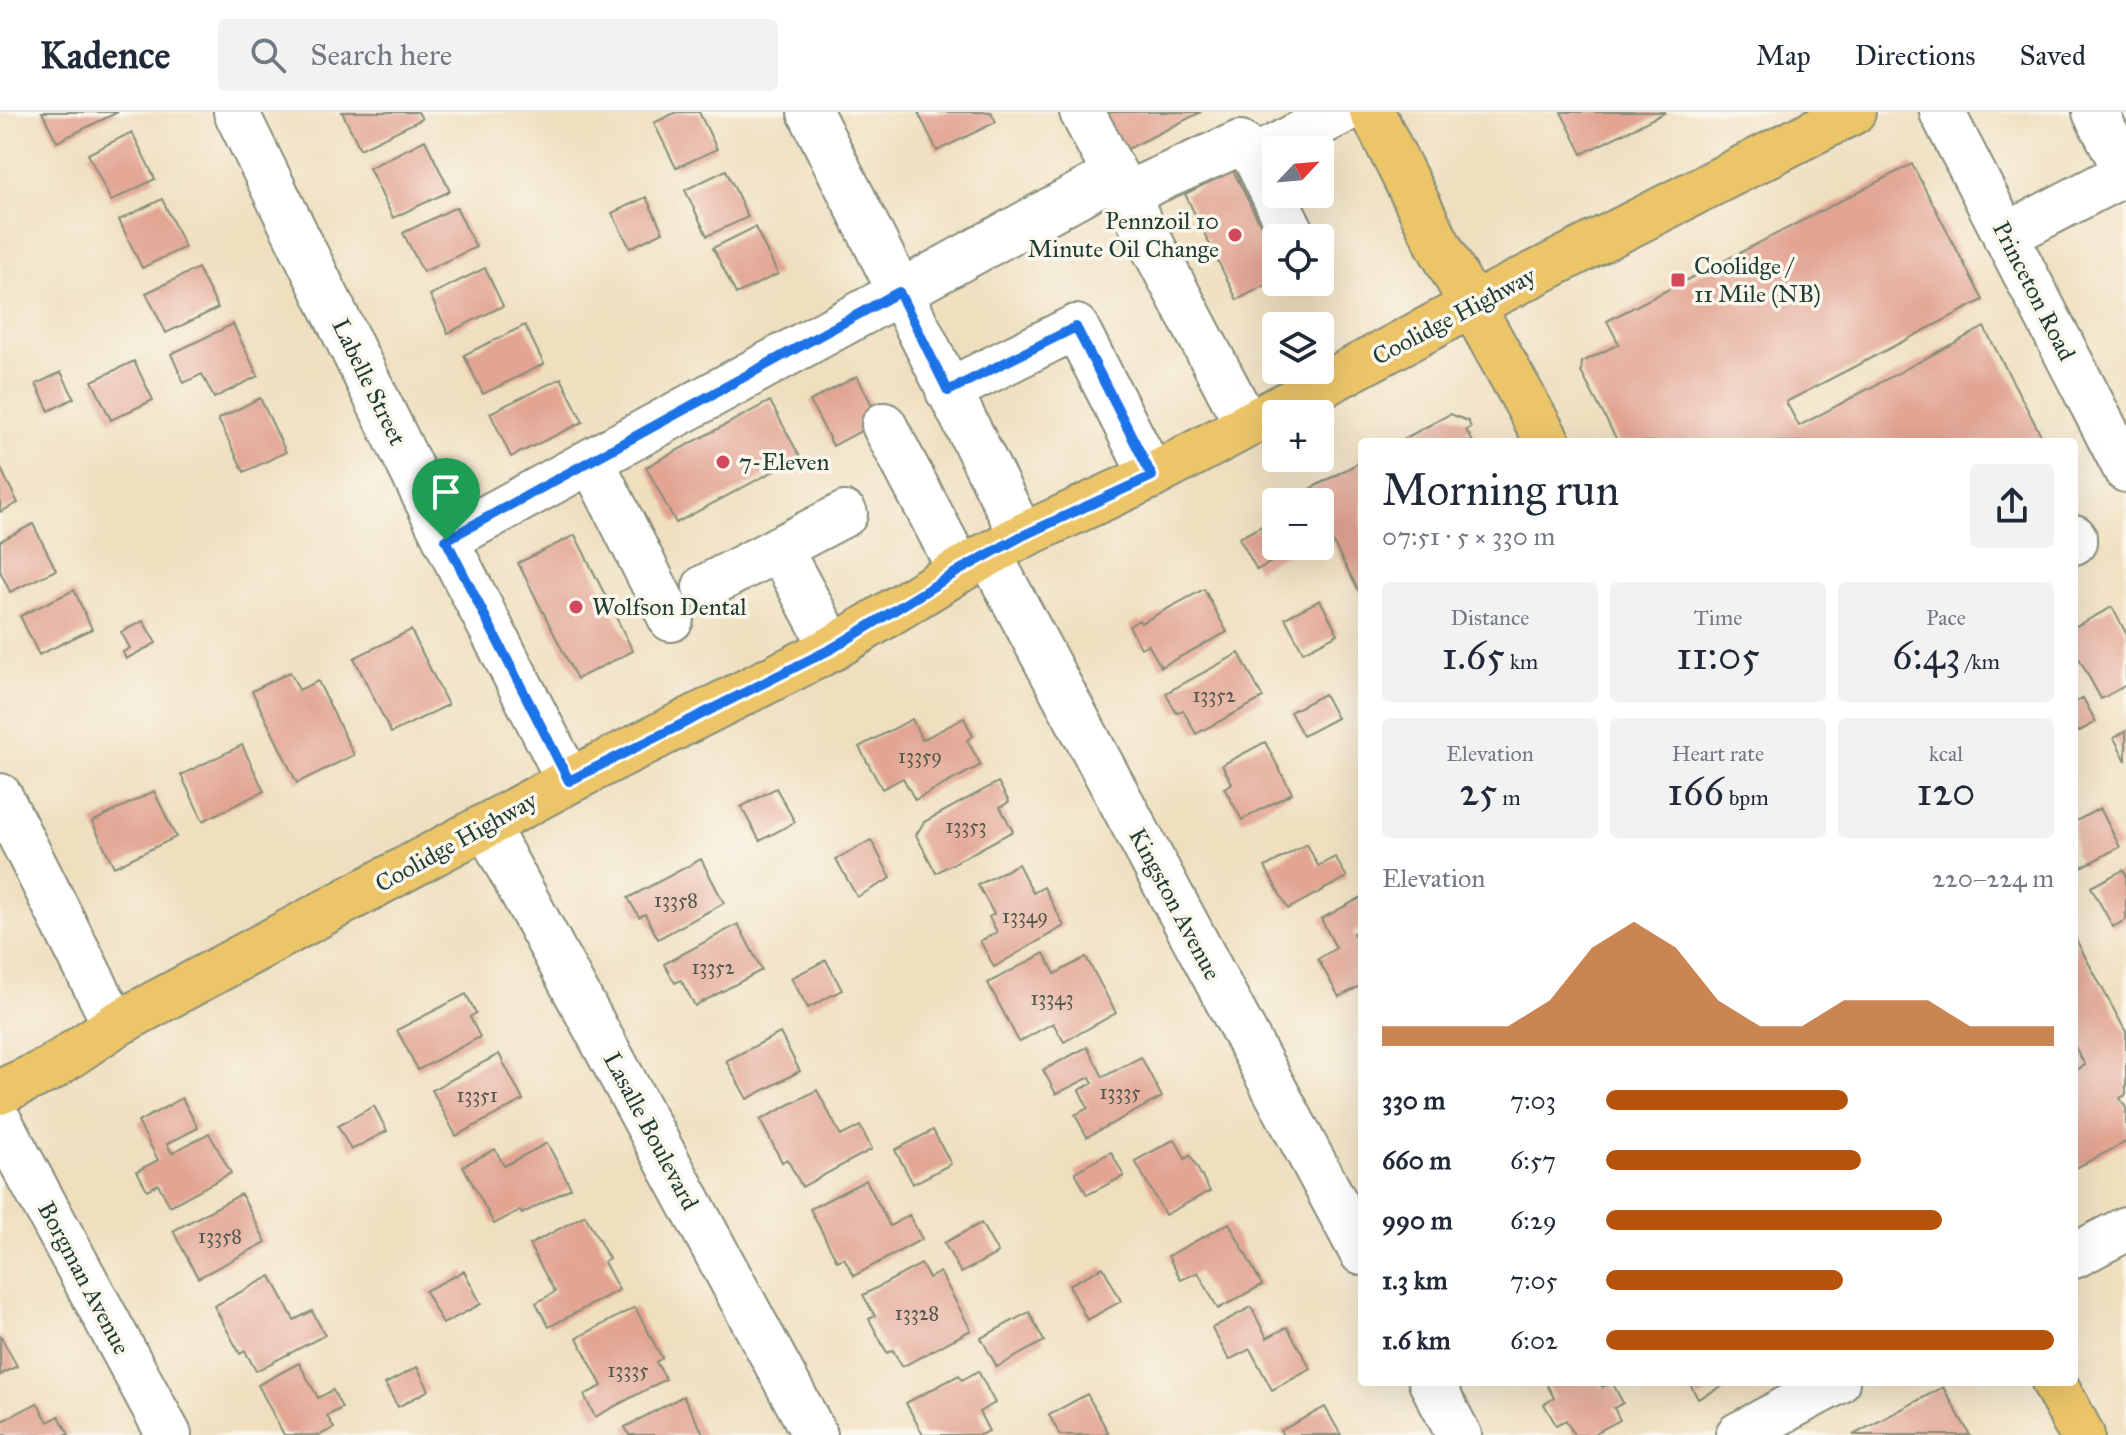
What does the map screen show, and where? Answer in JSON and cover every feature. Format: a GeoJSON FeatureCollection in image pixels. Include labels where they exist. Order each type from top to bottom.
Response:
{"type":"FeatureCollection","features":[{"type":"Feature","properties":{"kind":"main road"},"geometry":{"type":"LineString","coordinates":[[1372,112],[1471,306],[1546,438]]}},
{"type":"Feature","properties":{"kind":"main road","name":"Coolidge Highway"},"geometry":{"type":"LineString","coordinates":[[0,1092],[50,1069],[115,1025],[569,781],[833,648],[990,554],[1152,476],[1471,306],[1853,112]]}},
{"type":"Feature","properties":{"kind":"main road"},"geometry":{"type":"LineString","coordinates":[[2056,1386],[2082,1435]]}},
{"type":"Feature","properties":{"kind":"street","name":"Labelle Street"},"geometry":{"type":"LineString","coordinates":[[236,112],[446,540],[569,781]]}},
{"type":"Feature","properties":{"kind":"street"},"geometry":{"type":"LineString","coordinates":[[810,112],[948,391],[990,554]]}},
{"type":"Feature","properties":{"kind":"street"},"geometry":{"type":"LineString","coordinates":[[1082,112],[1247,425]]}},
{"type":"Feature","properties":{"kind":"street"},"geometry":{"type":"LineString","coordinates":[[1255,157],[1342,112]]}},
{"type":"Feature","properties":{"kind":"street","name":"Princeton Road"},"geometry":{"type":"LineString","coordinates":[[1942,112],[2005,236],[2102,454]]}},
{"type":"Feature","properties":{"kind":"street"},"geometry":{"type":"LineString","coordinates":[[2005,236],[2126,172],[2095,112]]}},
{"type":"Feature","properties":{"kind":"street"},"geometry":{"type":"LineString","coordinates":[[446,540],[899,292],[1120,184],[1236,143],[1243,144],[1255,157],[1288,224]]}},
{"type":"Feature","properties":{"kind":"street"},"geometry":{"type":"LineString","coordinates":[[948,391],[1076,327],[1152,476]]}},
{"type":"Feature","properties":{"kind":"street"},"geometry":{"type":"LineString","coordinates":[[884,425],[990,554]]}},
{"type":"Feature","properties":{"kind":"street"},"geometry":{"type":"LineString","coordinates":[[592,462],[671,619]]}},
{"type":"Feature","properties":{"kind":"street"},"geometry":{"type":"LineString","coordinates":[[705,587],[845,514]]}},
{"type":"Feature","properties":{"kind":"street"},"geometry":{"type":"LineString","coordinates":[[779,548],[833,648]]}},
{"type":"Feature","properties":{"kind":"street","name":"Kingston Avenue"},"geometry":{"type":"LineString","coordinates":[[990,554],[1358,1245]]}},
{"type":"Feature","properties":{"kind":"street"},"geometry":{"type":"LineString","coordinates":[[0,796],[115,1025]]}},
{"type":"Feature","properties":{"kind":"street","name":"Lasalle Boulevard"},"geometry":{"type":"LineString","coordinates":[[487,827],[815,1435]]}},
{"type":"Feature","properties":{"kind":"street","name":"Borgman Avenue"},"geometry":{"type":"LineString","coordinates":[[0,1122],[169,1435]]}},
{"type":"Feature","properties":{"kind":"street"},"geometry":{"type":"LineString","coordinates":[[2078,1254],[2126,1229]]}},
{"type":"Feature","properties":{"kind":"street"},"geometry":{"type":"LineString","coordinates":[[1433,1386],[1459,1435]]}},
{"type":"Feature","properties":{"kind":"street"},"geometry":{"type":"LineString","coordinates":[[1738,1435],[1830,1386]]}},
{"type":"Feature","properties":{"kind":"building"},"geometry":{"type":"Polygon","coordinates":[[[42,112],[118,112],[57,142],[42,112]]]}},
{"type":"Feature","properties":{"kind":"building"},"geometry":{"type":"Polygon","coordinates":[[[342,112],[418,112],[422,119],[360,149],[342,112]]]}},
{"type":"Feature","properties":{"kind":"building"},"geometry":{"type":"Polygon","coordinates":[[[676,112],[699,112],[717,149],[676,168],[654,123],[676,112]]]}},
{"type":"Feature","properties":{"kind":"building"},"geometry":{"type":"Polygon","coordinates":[[[918,112],[991,112],[996,122],[937,151],[918,112]]]}},
{"type":"Feature","properties":{"kind":"building"},"geometry":{"type":"Polygon","coordinates":[[[1103,112],[1201,112],[1112,157],[1103,112]]]}},
{"type":"Feature","properties":{"kind":"building"},"geometry":{"type":"Polygon","coordinates":[[[1561,112],[1666,112],[1582,154],[1561,112]]]}},
{"type":"Feature","properties":{"kind":"building"},"geometry":{"type":"Polygon","coordinates":[[[132,132],[155,179],[111,201],[88,154],[132,132]]]}},
{"type":"Feature","properties":{"kind":"building"},"geometry":{"type":"Polygon","coordinates":[[[425,140],[450,191],[393,218],[369,168],[425,140]]]}},
{"type":"Feature","properties":{"kind":"building"},"geometry":{"type":"Polygon","coordinates":[[[1912,164],[1983,300],[1786,402],[1799,426],[1984,327],[2042,437],[1616,438],[1581,372],[1582,362],[1619,344],[1607,321],[1912,164]]]}},
{"type":"Feature","properties":{"kind":"building"},"geometry":{"type":"Polygon","coordinates":[[[726,170],[748,217],[707,236],[685,190],[726,170]]]}},
{"type":"Feature","properties":{"kind":"building","name":"Pennzoil 10 Minute Oil Change"},"geometry":{"type":"Polygon","coordinates":[[[1233,170],[1262,228],[1262,287],[1237,300],[1185,194],[1233,170]]]}},
{"type":"Feature","properties":{"kind":"building"},"geometry":{"type":"Polygon","coordinates":[[[646,197],[663,232],[630,248],[612,213],[646,197]]]}},
{"type":"Feature","properties":{"kind":"building"},"geometry":{"type":"Polygon","coordinates":[[[162,199],[185,247],[142,268],[119,220],[162,199]]]}},
{"type":"Feature","properties":{"kind":"building"},"geometry":{"type":"Polygon","coordinates":[[[456,207],[476,247],[423,272],[403,233],[456,207]]]}},
{"type":"Feature","properties":{"kind":"building"},"geometry":{"type":"Polygon","coordinates":[[[755,227],[778,274],[736,294],[713,248],[755,227]]]}},
{"type":"Feature","properties":{"kind":"building"},"geometry":{"type":"Polygon","coordinates":[[[198,268],[218,308],[166,333],[146,293],[198,268]]]}},
{"type":"Feature","properties":{"kind":"building"},"geometry":{"type":"Polygon","coordinates":[[[485,268],[503,306],[448,333],[430,295],[485,268]]]}},
{"type":"Feature","properties":{"kind":"building"},"geometry":{"type":"Polygon","coordinates":[[[233,324],[258,376],[214,398],[202,374],[184,383],[171,354],[233,324]]]}},
{"type":"Feature","properties":{"kind":"building"},"geometry":{"type":"Polygon","coordinates":[[[525,325],[544,364],[483,394],[464,355],[525,325]]]}},
{"type":"Feature","properties":{"kind":"building"},"geometry":{"type":"Polygon","coordinates":[[[134,361],[153,400],[111,420],[92,381],[134,361]]]}},
{"type":"Feature","properties":{"kind":"building"},"geometry":{"type":"Polygon","coordinates":[[[61,372],[74,398],[49,411],[36,384],[61,372]]]}},
{"type":"Feature","properties":{"kind":"building"},"geometry":{"type":"Polygon","coordinates":[[[857,376],[880,421],[833,446],[810,401],[857,376]]]}},
{"type":"Feature","properties":{"kind":"building"},"geometry":{"type":"Polygon","coordinates":[[[561,378],[583,422],[511,457],[490,413],[561,378]]]}},
{"type":"Feature","properties":{"kind":"building"},"geometry":{"type":"Polygon","coordinates":[[[260,398],[286,452],[244,472],[218,419],[260,398]]]}},
{"type":"Feature","properties":{"kind":"building","name":"7-Eleven"},"geometry":{"type":"Polygon","coordinates":[[[770,401],[800,457],[676,523],[646,467],[770,401]]]}},
{"type":"Feature","properties":{"kind":"building"},"geometry":{"type":"Polygon","coordinates":[[[1450,414],[1468,421],[1471,427],[1466,430],[1471,438],[1405,438],[1450,414]]]}},
{"type":"Feature","properties":{"kind":"building"},"geometry":{"type":"Polygon","coordinates":[[[1358,463],[1358,589],[1334,544],[1334,488],[1312,488],[1358,463]]]}},
{"type":"Feature","properties":{"kind":"building"},"geometry":{"type":"Polygon","coordinates":[[[0,467],[18,503],[0,512],[0,467]]]}},
{"type":"Feature","properties":{"kind":"building"},"geometry":{"type":"Polygon","coordinates":[[[33,524],[56,570],[10,592],[0,571],[0,541],[33,524]]]}},
{"type":"Feature","properties":{"kind":"building"},"geometry":{"type":"Polygon","coordinates":[[[1262,526],[1262,560],[1275,560],[1257,570],[1239,538],[1262,526]]]}},
{"type":"Feature","properties":{"kind":"building","name":"Wolfson Dental"},"geometry":{"type":"Polygon","coordinates":[[[575,535],[633,651],[577,679],[518,563],[575,535]]]}},
{"type":"Feature","properties":{"kind":"building"},"geometry":{"type":"Polygon","coordinates":[[[1204,589],[1227,632],[1161,667],[1148,644],[1141,648],[1129,626],[1139,620],[1141,623],[1204,589]]]}},
{"type":"Feature","properties":{"kind":"building"},"geometry":{"type":"Polygon","coordinates":[[[74,590],[92,629],[39,655],[20,616],[74,590]]]}},
{"type":"Feature","properties":{"kind":"building"},"geometry":{"type":"Polygon","coordinates":[[[1320,600],[1338,634],[1303,652],[1285,618],[1320,600]]]}},
{"type":"Feature","properties":{"kind":"building"},"geometry":{"type":"Polygon","coordinates":[[[2112,607],[2126,633],[2126,685],[2101,699],[2078,656],[2078,625],[2112,607]]]}},
{"type":"Feature","properties":{"kind":"building"},"geometry":{"type":"Polygon","coordinates":[[[143,621],[156,643],[126,659],[123,652],[130,648],[121,632],[143,621]]]}},
{"type":"Feature","properties":{"kind":"building"},"geometry":{"type":"Polygon","coordinates":[[[411,630],[448,705],[391,733],[354,658],[411,630]]]}},
{"type":"Feature","properties":{"kind":"building"},"geometry":{"type":"Polygon","coordinates":[[[1239,653],[1263,698],[1196,734],[1183,710],[1176,713],[1166,693],[1239,653]]]}},
{"type":"Feature","properties":{"kind":"building"},"geometry":{"type":"Polygon","coordinates":[[[290,672],[299,690],[318,681],[354,755],[297,783],[252,691],[290,672]]]}},
{"type":"Feature","properties":{"kind":"building"},"geometry":{"type":"Polygon","coordinates":[[[1324,694],[1337,718],[1303,736],[1290,712],[1324,694]]]}},
{"type":"Feature","properties":{"kind":"building"},"geometry":{"type":"Polygon","coordinates":[[[2083,698],[2096,722],[2078,732],[2078,701],[2083,698]]]}},
{"type":"Feature","properties":{"kind":"building"},"geometry":{"type":"Polygon","coordinates":[[[964,718],[973,736],[967,740],[981,765],[915,800],[903,778],[882,789],[859,747],[912,719],[922,740],[964,718]]]}},
{"type":"Feature","properties":{"kind":"building"},"geometry":{"type":"Polygon","coordinates":[[[2126,731],[2126,761],[2114,738],[2126,731]]]}},
{"type":"Feature","properties":{"kind":"building"},"geometry":{"type":"Polygon","coordinates":[[[1265,742],[1292,793],[1242,820],[1224,788],[1232,784],[1222,765],[1265,742]]]}},
{"type":"Feature","properties":{"kind":"building"},"geometry":{"type":"Polygon","coordinates":[[[242,745],[264,791],[203,821],[181,775],[242,745]]]}},
{"type":"Feature","properties":{"kind":"building"},"geometry":{"type":"Polygon","coordinates":[[[998,782],[1009,802],[1000,807],[1013,831],[936,873],[916,835],[924,822],[998,782]]]}},
{"type":"Feature","properties":{"kind":"building"},"geometry":{"type":"Polygon","coordinates":[[[776,788],[795,822],[760,841],[741,807],[776,788]]]}},
{"type":"Feature","properties":{"kind":"building"},"geometry":{"type":"Polygon","coordinates":[[[154,791],[176,837],[114,867],[92,822],[154,791]]]}},
{"type":"Feature","properties":{"kind":"building"},"geometry":{"type":"Polygon","coordinates":[[[2100,808],[2120,847],[2082,867],[2078,860],[2078,820],[2100,808]]]}},
{"type":"Feature","properties":{"kind":"building"},"geometry":{"type":"Polygon","coordinates":[[[871,840],[891,878],[857,897],[836,859],[871,840]]]}},
{"type":"Feature","properties":{"kind":"building"},"geometry":{"type":"Polygon","coordinates":[[[1307,844],[1318,866],[1335,857],[1347,877],[1288,909],[1265,867],[1307,844]]]}},
{"type":"Feature","properties":{"kind":"building"},"geometry":{"type":"Polygon","coordinates":[[[701,859],[724,903],[658,939],[645,914],[639,917],[628,898],[701,859]]]}},
{"type":"Feature","properties":{"kind":"building"},"geometry":{"type":"Polygon","coordinates":[[[1018,864],[1033,893],[1044,887],[1064,926],[994,967],[980,941],[997,932],[989,917],[994,914],[978,885],[1018,864]]]}},
{"type":"Feature","properties":{"kind":"building"},"geometry":{"type":"Polygon","coordinates":[[[2123,870],[2126,875],[2126,920],[2113,927],[2091,887],[2123,870]]]}},
{"type":"Feature","properties":{"kind":"building"},"geometry":{"type":"Polygon","coordinates":[[[1358,899],[1358,930],[1353,933],[1358,937],[1358,987],[1339,997],[1318,959],[1336,948],[1321,919],[1358,899]]]}},
{"type":"Feature","properties":{"kind":"building"},"geometry":{"type":"Polygon","coordinates":[[[738,924],[762,970],[695,1006],[681,980],[675,983],[664,964],[738,924]]]}},
{"type":"Feature","properties":{"kind":"building"},"geometry":{"type":"Polygon","coordinates":[[[2078,943],[2126,1032],[2126,1095],[2120,1098],[2126,1108],[2126,1142],[2078,1167],[2078,1069],[2085,1065],[2078,1052],[2078,943]]]}},
{"type":"Feature","properties":{"kind":"building"},"geometry":{"type":"Polygon","coordinates":[[[1044,953],[1055,974],[1086,957],[1116,1013],[1064,1042],[1053,1023],[1019,1042],[988,983],[1044,953]]]}},
{"type":"Feature","properties":{"kind":"building"},"geometry":{"type":"Polygon","coordinates":[[[826,960],[842,990],[808,1008],[791,978],[826,960]]]}},
{"type":"Feature","properties":{"kind":"building"},"geometry":{"type":"Polygon","coordinates":[[[466,994],[476,1013],[470,1017],[480,1037],[418,1070],[397,1030],[466,994]]]}},
{"type":"Feature","properties":{"kind":"building"},"geometry":{"type":"Polygon","coordinates":[[[780,1033],[800,1071],[747,1099],[726,1061],[780,1033]]]}},
{"type":"Feature","properties":{"kind":"building"},"geometry":{"type":"Polygon","coordinates":[[[1087,1047],[1103,1077],[1141,1057],[1162,1097],[1087,1137],[1075,1115],[1088,1108],[1079,1090],[1093,1083],[1090,1077],[1056,1094],[1043,1070],[1087,1047]]]}},
{"type":"Feature","properties":{"kind":"building"},"geometry":{"type":"Polygon","coordinates":[[[499,1054],[523,1100],[456,1136],[432,1090],[499,1054]]]}},
{"type":"Feature","properties":{"kind":"building"},"geometry":{"type":"Polygon","coordinates":[[[817,1090],[841,1136],[860,1126],[872,1149],[802,1187],[787,1159],[782,1162],[760,1120],[817,1090]]]}},
{"type":"Feature","properties":{"kind":"building"},"geometry":{"type":"Polygon","coordinates":[[[182,1098],[198,1128],[167,1144],[172,1153],[209,1133],[231,1173],[170,1206],[158,1184],[147,1190],[137,1171],[158,1160],[138,1122],[182,1098]]]}},
{"type":"Feature","properties":{"kind":"building"},"geometry":{"type":"Polygon","coordinates":[[[374,1106],[387,1131],[351,1150],[338,1126],[374,1106]]]}},
{"type":"Feature","properties":{"kind":"building"},"geometry":{"type":"Polygon","coordinates":[[[933,1130],[951,1164],[913,1184],[895,1150],[933,1130]]]}},
{"type":"Feature","properties":{"kind":"building"},"geometry":{"type":"Polygon","coordinates":[[[1175,1139],[1185,1159],[1190,1155],[1210,1191],[1165,1215],[1135,1161],[1175,1139]]]}},
{"type":"Feature","properties":{"kind":"building"},"geometry":{"type":"Polygon","coordinates":[[[547,1143],[571,1188],[522,1214],[520,1210],[494,1224],[463,1166],[495,1149],[504,1166],[547,1143]]]}},
{"type":"Feature","properties":{"kind":"building"},"geometry":{"type":"Polygon","coordinates":[[[1111,1152],[1124,1176],[1087,1195],[1075,1172],[1111,1152]]]}},
{"type":"Feature","properties":{"kind":"building"},"geometry":{"type":"Polygon","coordinates":[[[866,1180],[890,1226],[909,1215],[922,1239],[854,1276],[844,1258],[837,1261],[810,1209],[866,1180]]]}},
{"type":"Feature","properties":{"kind":"building"},"geometry":{"type":"Polygon","coordinates":[[[241,1194],[266,1242],[198,1278],[173,1231],[241,1194]]]}},
{"type":"Feature","properties":{"kind":"building"},"geometry":{"type":"Polygon","coordinates":[[[585,1215],[609,1259],[604,1262],[619,1290],[549,1327],[536,1303],[555,1292],[529,1245],[585,1215]]]}},
{"type":"Feature","properties":{"kind":"building"},"geometry":{"type":"Polygon","coordinates":[[[981,1223],[998,1253],[961,1273],[944,1243],[981,1223]]]}},
{"type":"Feature","properties":{"kind":"building"},"geometry":{"type":"Polygon","coordinates":[[[1229,1223],[1262,1285],[1218,1309],[1198,1272],[1181,1280],[1168,1256],[1229,1223]]]}},
{"type":"Feature","properties":{"kind":"building"},"geometry":{"type":"Polygon","coordinates":[[[921,1264],[929,1278],[940,1272],[971,1330],[902,1367],[893,1350],[887,1353],[869,1319],[875,1316],[863,1295],[921,1264]]]}},
{"type":"Feature","properties":{"kind":"building"},"geometry":{"type":"Polygon","coordinates":[[[1103,1267],[1121,1301],[1087,1320],[1069,1285],[1103,1267]]]}},
{"type":"Feature","properties":{"kind":"building"},"geometry":{"type":"Polygon","coordinates":[[[464,1271],[481,1304],[443,1324],[425,1291],[464,1271]]]}},
{"type":"Feature","properties":{"kind":"building"},"geometry":{"type":"Polygon","coordinates":[[[271,1276],[294,1320],[312,1311],[325,1335],[256,1371],[245,1351],[240,1354],[214,1306],[271,1276]]]}},
{"type":"Feature","properties":{"kind":"building"},"geometry":{"type":"Polygon","coordinates":[[[635,1307],[662,1358],[656,1362],[666,1379],[595,1417],[584,1395],[602,1386],[577,1338],[635,1307]]]}},
{"type":"Feature","properties":{"kind":"building"},"geometry":{"type":"Polygon","coordinates":[[[1251,1307],[1267,1338],[1287,1327],[1311,1369],[1272,1390],[1250,1349],[1229,1360],[1212,1328],[1251,1307]]]}},
{"type":"Feature","properties":{"kind":"building"},"geometry":{"type":"Polygon","coordinates":[[[1029,1312],[1044,1341],[997,1367],[981,1338],[1029,1312]]]}},
{"type":"Feature","properties":{"kind":"building"},"geometry":{"type":"Polygon","coordinates":[[[0,1335],[17,1366],[0,1375],[0,1335]]]}},
{"type":"Feature","properties":{"kind":"building"},"geometry":{"type":"Polygon","coordinates":[[[299,1363],[318,1398],[333,1390],[342,1408],[327,1416],[334,1428],[320,1435],[284,1435],[258,1385],[299,1363]]]}},
{"type":"Feature","properties":{"kind":"building"},"geometry":{"type":"Polygon","coordinates":[[[417,1367],[429,1390],[398,1407],[385,1384],[417,1367]]]}},
{"type":"Feature","properties":{"kind":"building"},"geometry":{"type":"Polygon","coordinates":[[[978,1371],[995,1403],[979,1412],[989,1431],[980,1435],[923,1435],[906,1403],[959,1375],[962,1380],[978,1371]]]}},
{"type":"Feature","properties":{"kind":"building"},"geometry":{"type":"Polygon","coordinates":[[[1548,1386],[1614,1386],[1623,1403],[1614,1408],[1620,1420],[1592,1435],[1574,1435],[1566,1420],[1556,1425],[1544,1404],[1554,1398],[1548,1386]]]}},
{"type":"Feature","properties":{"kind":"building"},"geometry":{"type":"Polygon","coordinates":[[[1691,1386],[1722,1386],[1698,1399],[1691,1386]]]}},
{"type":"Feature","properties":{"kind":"building"},"geometry":{"type":"Polygon","coordinates":[[[1943,1387],[1970,1435],[1853,1435],[1943,1387]]]}},
{"type":"Feature","properties":{"kind":"building"},"geometry":{"type":"Polygon","coordinates":[[[1087,1394],[1108,1432],[1102,1435],[1060,1435],[1049,1415],[1087,1394]]]}},
{"type":"Feature","properties":{"kind":"building"},"geometry":{"type":"Polygon","coordinates":[[[683,1396],[704,1435],[629,1435],[625,1427],[683,1396]]]}},
{"type":"Feature","properties":{"kind":"building"},"geometry":{"type":"Polygon","coordinates":[[[37,1403],[48,1422],[59,1416],[69,1435],[0,1435],[0,1422],[37,1403]]]}},
{"type":"Feature","properties":{"kind":"building"},"geometry":{"type":"Polygon","coordinates":[[[1325,1407],[1341,1435],[1283,1435],[1280,1431],[1325,1407]]]}},
{"type":"Feature","properties":{"kind":"place","name":"Pennzoil 10 Minute Oil Change"},"geometry":{"type":"Point","coordinates":[1235,235]}},
{"type":"Feature","properties":{"kind":"place","name":"Coolidge / 11 Mile (NB)"},"geometry":{"type":"Point","coordinates":[1678,280]}},
{"type":"Feature","properties":{"kind":"place","name":"7-Eleven"},"geometry":{"type":"Point","coordinates":[723,462]}},
{"type":"Feature","properties":{"kind":"place","name":"Wolfson Dental"},"geometry":{"type":"Point","coordinates":[576,607]}},
{"type":"Feature","properties":{"kind":"route"},"geometry":{"type":"LineString","coordinates":[[899,292],[948,391],[1076,327],[1152,476],[1022,536],[833,648],[569,781],[446,540],[899,292]]}}]}
